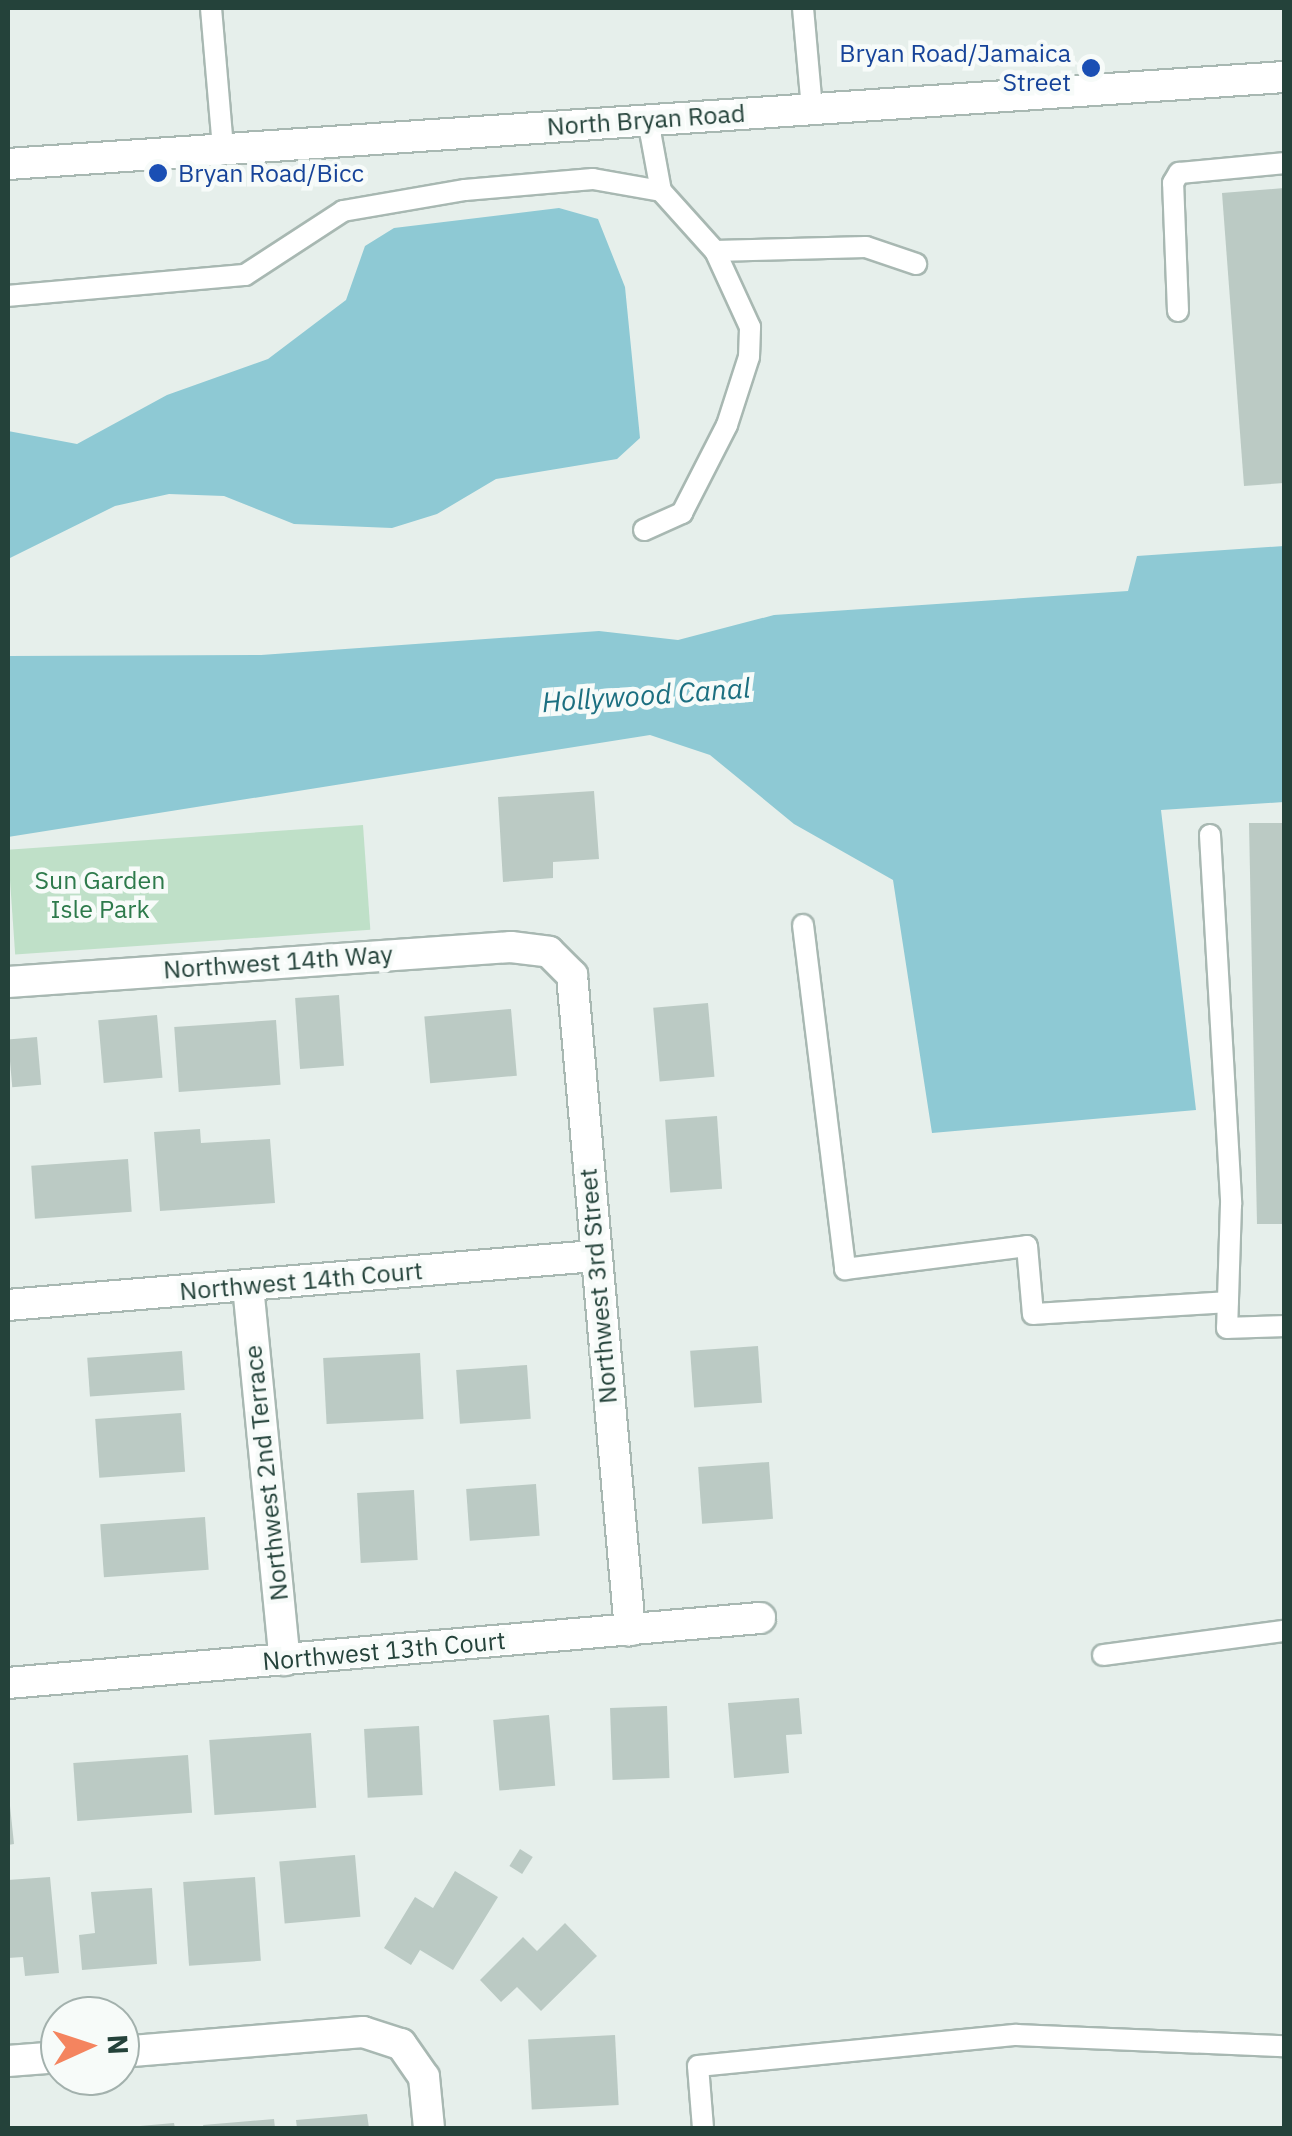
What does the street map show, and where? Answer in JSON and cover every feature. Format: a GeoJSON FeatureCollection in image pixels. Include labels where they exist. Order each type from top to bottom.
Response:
{"type":"FeatureCollection","features":[{"type":"Feature","properties":{"kind":"street","name":"North Bryan Road"},"geometry":{"type":"LineString","coordinates":[[8,164],[1284,76]]}},
{"type":"Feature","properties":{"kind":"street","name":"Northwest 14th Way"},"geometry":{"type":"LineString","coordinates":[[8,982],[511,947],[549,952]]}},
{"type":"Feature","properties":{"kind":"street","name":"Northwest 3rd Street"},"geometry":{"type":"LineString","coordinates":[[549,952],[572,975],[630,1630]]}},
{"type":"Feature","properties":{"kind":"street","name":"Northwest 14th Court"},"geometry":{"type":"LineString","coordinates":[[8,1305],[594,1256]]}},
{"type":"Feature","properties":{"kind":"street","name":"Northwest 2nd Terrace"},"geometry":{"type":"LineString","coordinates":[[248,1286],[285,1660]]}},
{"type":"Feature","properties":{"kind":"street","name":"Northwest 13th Court"},"geometry":{"type":"LineString","coordinates":[[8,1683],[760,1618]]}},
{"type":"Feature","properties":{"kind":"street"},"geometry":{"type":"LineString","coordinates":[[140,2050],[363,2032],[401,2044],[424,2077],[429,2128]]}},
{"type":"Feature","properties":{"kind":"street"},"geometry":{"type":"LineString","coordinates":[[8,2062],[40,2059]]}},
{"type":"Feature","properties":{"kind":"lane"},"geometry":{"type":"LineString","coordinates":[[211,8],[223,149]]}},
{"type":"Feature","properties":{"kind":"lane"},"geometry":{"type":"LineString","coordinates":[[803,8],[812,109]]}},
{"type":"Feature","properties":{"kind":"lane"},"geometry":{"type":"LineString","coordinates":[[644,530],[682,513],[727,425],[749,357],[750,326],[716,251],[661,191],[648,120]]}},
{"type":"Feature","properties":{"kind":"lane"},"geometry":{"type":"LineString","coordinates":[[1178,311],[1173,184],[1180,173],[1284,164]]}},
{"type":"Feature","properties":{"kind":"lane"},"geometry":{"type":"LineString","coordinates":[[8,296],[245,275],[344,211],[465,190],[593,179],[661,191]]}},
{"type":"Feature","properties":{"kind":"lane"},"geometry":{"type":"LineString","coordinates":[[716,251],[790,244],[866,247],[916,264]]}},
{"type":"Feature","properties":{"kind":"lane"},"geometry":{"type":"LineString","coordinates":[[1210,835],[1231,1204],[1226,1328],[1284,1326]]}},
{"type":"Feature","properties":{"kind":"lane"},"geometry":{"type":"LineString","coordinates":[[804,925],[845,1269],[1027,1246],[1033,1314],[1228,1302]]}},
{"type":"Feature","properties":{"kind":"lane"},"geometry":{"type":"LineString","coordinates":[[1103,1654],[1284,1631]]}},
{"type":"Feature","properties":{"kind":"lane"},"geometry":{"type":"LineString","coordinates":[[704,2128],[698,2066],[1016,2035],[1284,2046]]}},
{"type":"Feature","properties":{"kind":"green space","name":"Sun Garden Isle Park"},"geometry":{"type":"Polygon","coordinates":[[[363,825],[370,930],[15,955],[8,850],[363,825]]]}},
{"type":"Feature","properties":{"kind":"water"},"geometry":{"type":"Polygon","coordinates":[[[559,208],[598,219],[625,287],[640,438],[617,459],[496,479],[437,514],[392,528],[294,524],[224,496],[169,494],[115,506],[8,559],[8,431],[77,444],[167,395],[268,359],[346,300],[365,246],[394,228],[559,208]]]}},
{"type":"Feature","properties":{"kind":"water","name":"Hollywood Canal"},"geometry":{"type":"Polygon","coordinates":[[[1284,546],[1284,802],[1161,810],[1196,1110],[932,1133],[893,880],[794,824],[710,755],[650,735],[8,837],[8,656],[261,655],[599,631],[678,640],[774,615],[1128,591],[1137,556],[1284,546]]]}},
{"type":"Feature","properties":{"kind":"building"},"geometry":{"type":"Polygon","coordinates":[[[1284,188],[1284,483],[1244,486],[1222,193],[1284,188]]]}},
{"type":"Feature","properties":{"kind":"building"},"geometry":{"type":"Polygon","coordinates":[[[594,791],[599,859],[553,862],[553,878],[503,882],[498,797],[594,791]]]}},
{"type":"Feature","properties":{"kind":"building"},"geometry":{"type":"Polygon","coordinates":[[[1249,823],[1284,823],[1284,1224],[1257,1224],[1249,823]]]}},
{"type":"Feature","properties":{"kind":"building"},"geometry":{"type":"Polygon","coordinates":[[[339,995],[344,1066],[300,1069],[295,998],[339,995]]]}},
{"type":"Feature","properties":{"kind":"building"},"geometry":{"type":"Polygon","coordinates":[[[708,1003],[714,1077],[660,1082],[653,1008],[708,1003]]]}},
{"type":"Feature","properties":{"kind":"building"},"geometry":{"type":"Polygon","coordinates":[[[511,1009],[517,1076],[430,1083],[424,1017],[511,1009]]]}},
{"type":"Feature","properties":{"kind":"building"},"geometry":{"type":"Polygon","coordinates":[[[157,1015],[162,1078],[104,1083],[98,1020],[157,1015]]]}},
{"type":"Feature","properties":{"kind":"building"},"geometry":{"type":"Polygon","coordinates":[[[276,1020],[281,1085],[179,1092],[174,1027],[276,1020]]]}},
{"type":"Feature","properties":{"kind":"building"},"geometry":{"type":"Polygon","coordinates":[[[37,1037],[41,1085],[12,1087],[8,1040],[37,1037]]]}},
{"type":"Feature","properties":{"kind":"building"},"geometry":{"type":"Polygon","coordinates":[[[717,1116],[722,1189],[670,1192],[665,1120],[717,1116]]]}},
{"type":"Feature","properties":{"kind":"building"},"geometry":{"type":"Polygon","coordinates":[[[200,1129],[201,1143],[270,1139],[275,1203],[160,1211],[154,1132],[200,1129]]]}},
{"type":"Feature","properties":{"kind":"building"},"geometry":{"type":"Polygon","coordinates":[[[128,1159],[132,1212],[35,1219],[31,1166],[128,1159]]]}},
{"type":"Feature","properties":{"kind":"building"},"geometry":{"type":"Polygon","coordinates":[[[758,1346],[762,1403],[694,1408],[690,1351],[758,1346]]]}},
{"type":"Feature","properties":{"kind":"building"},"geometry":{"type":"Polygon","coordinates":[[[182,1351],[185,1390],[90,1397],[87,1358],[182,1351]]]}},
{"type":"Feature","properties":{"kind":"building"},"geometry":{"type":"Polygon","coordinates":[[[420,1353],[423,1419],[327,1424],[323,1358],[420,1353]]]}},
{"type":"Feature","properties":{"kind":"building"},"geometry":{"type":"Polygon","coordinates":[[[527,1365],[531,1419],[460,1424],[456,1370],[527,1365]]]}},
{"type":"Feature","properties":{"kind":"building"},"geometry":{"type":"Polygon","coordinates":[[[181,1413],[185,1472],[99,1478],[95,1419],[181,1413]]]}},
{"type":"Feature","properties":{"kind":"building"},"geometry":{"type":"Polygon","coordinates":[[[769,1462],[773,1519],[702,1524],[698,1467],[769,1462]]]}},
{"type":"Feature","properties":{"kind":"building"},"geometry":{"type":"Polygon","coordinates":[[[536,1484],[540,1536],[470,1541],[466,1489],[536,1484]]]}},
{"type":"Feature","properties":{"kind":"building"},"geometry":{"type":"Polygon","coordinates":[[[414,1490],[418,1560],[361,1563],[357,1493],[414,1490]]]}},
{"type":"Feature","properties":{"kind":"building"},"geometry":{"type":"Polygon","coordinates":[[[205,1517],[209,1570],[104,1577],[100,1524],[205,1517]]]}},
{"type":"Feature","properties":{"kind":"building"},"geometry":{"type":"Polygon","coordinates":[[[799,1698],[802,1734],[786,1735],[789,1773],[734,1778],[728,1703],[799,1698]]]}},
{"type":"Feature","properties":{"kind":"building"},"geometry":{"type":"Polygon","coordinates":[[[667,1706],[670,1778],[613,1780],[610,1708],[667,1706]]]}},
{"type":"Feature","properties":{"kind":"building"},"geometry":{"type":"Polygon","coordinates":[[[549,1715],[555,1786],[499,1791],[493,1720],[549,1715]]]}},
{"type":"Feature","properties":{"kind":"building"},"geometry":{"type":"Polygon","coordinates":[[[419,1726],[423,1795],[368,1798],[364,1729],[419,1726]]]}},
{"type":"Feature","properties":{"kind":"building"},"geometry":{"type":"Polygon","coordinates":[[[311,1733],[316,1808],[214,1815],[209,1740],[311,1733]]]}},
{"type":"Feature","properties":{"kind":"building"},"geometry":{"type":"Polygon","coordinates":[[[188,1755],[192,1813],[77,1821],[73,1763],[188,1755]]]}},
{"type":"Feature","properties":{"kind":"building"},"geometry":{"type":"Polygon","coordinates":[[[8,1787],[14,1844],[8,1845],[8,1787]]]}},
{"type":"Feature","properties":{"kind":"building"},"geometry":{"type":"Polygon","coordinates":[[[520,1849],[533,1857],[522,1874],[509,1866],[520,1849]]]}},
{"type":"Feature","properties":{"kind":"building"},"geometry":{"type":"Polygon","coordinates":[[[355,1855],[360,1917],[285,1923],[279,1862],[355,1855]]]}},
{"type":"Feature","properties":{"kind":"building"},"geometry":{"type":"Polygon","coordinates":[[[455,1871],[498,1897],[453,1970],[420,1950],[411,1965],[384,1948],[415,1897],[433,1908],[455,1871]]]}},
{"type":"Feature","properties":{"kind":"building"},"geometry":{"type":"Polygon","coordinates":[[[50,1877],[59,1973],[25,1976],[23,1957],[8,1958],[8,1880],[50,1877]]]}},
{"type":"Feature","properties":{"kind":"building"},"geometry":{"type":"Polygon","coordinates":[[[255,1877],[261,1961],[189,1966],[183,1882],[255,1877]]]}},
{"type":"Feature","properties":{"kind":"building"},"geometry":{"type":"Polygon","coordinates":[[[152,1888],[157,1964],[82,1970],[79,1935],[95,1933],[91,1892],[152,1888]]]}},
{"type":"Feature","properties":{"kind":"building"},"geometry":{"type":"Polygon","coordinates":[[[565,1923],[597,1956],[541,2011],[517,1987],[501,2002],[480,1980],[523,1937],[537,1951],[565,1923]]]}},
{"type":"Feature","properties":{"kind":"building"},"geometry":{"type":"Polygon","coordinates":[[[615,2035],[619,2105],[532,2109],[528,2040],[615,2035]]]}},
{"type":"Feature","properties":{"kind":"building"},"geometry":{"type":"Polygon","coordinates":[[[367,2114],[369,2128],[297,2128],[296,2120],[367,2114]]]}},
{"type":"Feature","properties":{"kind":"building"},"geometry":{"type":"Polygon","coordinates":[[[274,2119],[275,2128],[203,2125],[274,2119]]]}},
{"type":"Feature","properties":{"kind":"building"},"geometry":{"type":"Polygon","coordinates":[[[174,2123],[175,2128],[140,2128],[140,2126],[174,2123]]]}},
{"type":"Feature","properties":{"kind":"place","name":"Bryan Road/Jamaica Street"},"geometry":{"type":"Point","coordinates":[1091,68]}},
{"type":"Feature","properties":{"kind":"place","name":"Bryan Road/Bicc"},"geometry":{"type":"Point","coordinates":[158,173]}}]}
